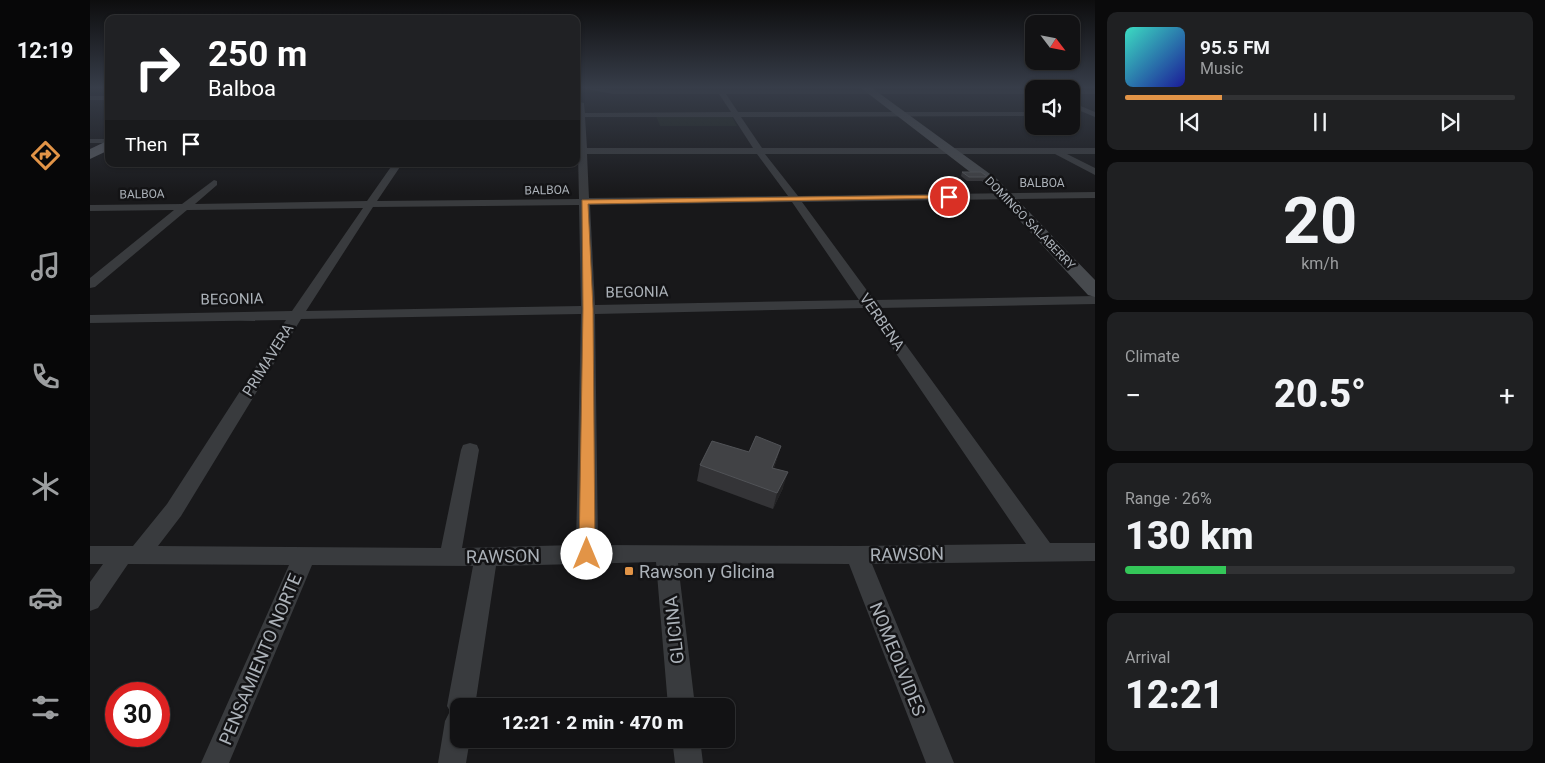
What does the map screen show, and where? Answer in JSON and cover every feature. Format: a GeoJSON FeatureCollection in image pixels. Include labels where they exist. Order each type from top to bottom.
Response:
{"type":"FeatureCollection","features":[{"type":"Feature","properties":{"kind":"main road"},"geometry":{"type":"LineString","coordinates":[[91,149],[105,145]]}},
{"type":"Feature","properties":{"kind":"street","name":"VERBENA"},"geometry":{"type":"LineString","coordinates":[[741,124],[1044,552]]}},
{"type":"Feature","properties":{"kind":"street","name":"DOMINGO SALABERRY"},"geometry":{"type":"LineString","coordinates":[[915,124],[992,182],[1095,291]]}},
{"type":"Feature","properties":{"kind":"street"},"geometry":{"type":"LineString","coordinates":[[91,149],[105,143]]}},
{"type":"Feature","properties":{"kind":"street"},"geometry":{"type":"LineString","coordinates":[[91,149],[105,151]]}},
{"type":"Feature","properties":{"kind":"street"},"geometry":{"type":"LineString","coordinates":[[1056,151],[1095,172]]}},
{"type":"Feature","properties":{"kind":"street"},"geometry":{"type":"LineString","coordinates":[[580,152],[1095,151]]}},
{"type":"Feature","properties":{"kind":"street"},"geometry":{"type":"LineString","coordinates":[[580,162],[584,202],[588,309],[587,554]]}},
{"type":"Feature","properties":{"kind":"street","name":"PRIMAVERA"},"geometry":{"type":"LineString","coordinates":[[90,602],[174,510],[297,314],[395,167]]}},
{"type":"Feature","properties":{"kind":"street"},"geometry":{"type":"LineString","coordinates":[[90,284],[214,184]]}},
{"type":"Feature","properties":{"kind":"street","name":"BALBOA"},"geometry":{"type":"LineString","coordinates":[[90,208],[1095,196]]}},
{"type":"Feature","properties":{"kind":"street","name":"BEGONIA"},"geometry":{"type":"LineString","coordinates":[[90,319],[1095,300]]}},
{"type":"Feature","properties":{"kind":"street"},"geometry":{"type":"LineString","coordinates":[[450,556],[470,450]]}},
{"type":"Feature","properties":{"kind":"street","name":"RAWSON"},"geometry":{"type":"LineString","coordinates":[[90,555],[486,557],[587,554],[857,555],[1095,552]]}},
{"type":"Feature","properties":{"kind":"street","name":"GLICINA"},"geometry":{"type":"LineString","coordinates":[[666,554],[681,698]]}},
{"type":"Feature","properties":{"kind":"street","name":"PENSAMIENTO NORTE"},"geometry":{"type":"LineString","coordinates":[[215,763],[305,555]]}},
{"type":"Feature","properties":{"kind":"street","name":"NOMEOLVIDES"},"geometry":{"type":"LineString","coordinates":[[857,555],[940,763]]}},
{"type":"Feature","properties":{"kind":"street"},"geometry":{"type":"LineString","coordinates":[[462,698],[486,557]]}},
{"type":"Feature","properties":{"kind":"street"},"geometry":{"type":"LineString","coordinates":[[452,763],[454,748]]}},
{"type":"Feature","properties":{"kind":"street"},"geometry":{"type":"LineString","coordinates":[[687,748],[689,763]]}},
{"type":"Feature","properties":{"kind":"shaded area"},"geometry":{"type":"Polygon","coordinates":[[[659,124],[736,124],[737,126],[660,126],[659,124]]]}},
{"type":"Feature","properties":{"kind":"building"},"geometry":{"type":"Polygon","coordinates":[[[962,172],[981,172],[988,177],[969,177],[962,172]]]}},
{"type":"Feature","properties":{"kind":"building"},"geometry":{"type":"Polygon","coordinates":[[[756,436],[781,446],[772,468],[788,472],[777,493],[700,465],[712,441],[749,452],[756,436]]]}},
{"type":"Feature","properties":{"kind":"place","name":"Rawson y Glicina"},"geometry":{"type":"Point","coordinates":[629,571]}},
{"type":"Feature","properties":{"kind":"route"},"geometry":{"type":"LineString","coordinates":[[587,554],[588,309],[584,202],[949,197]]}}]}
